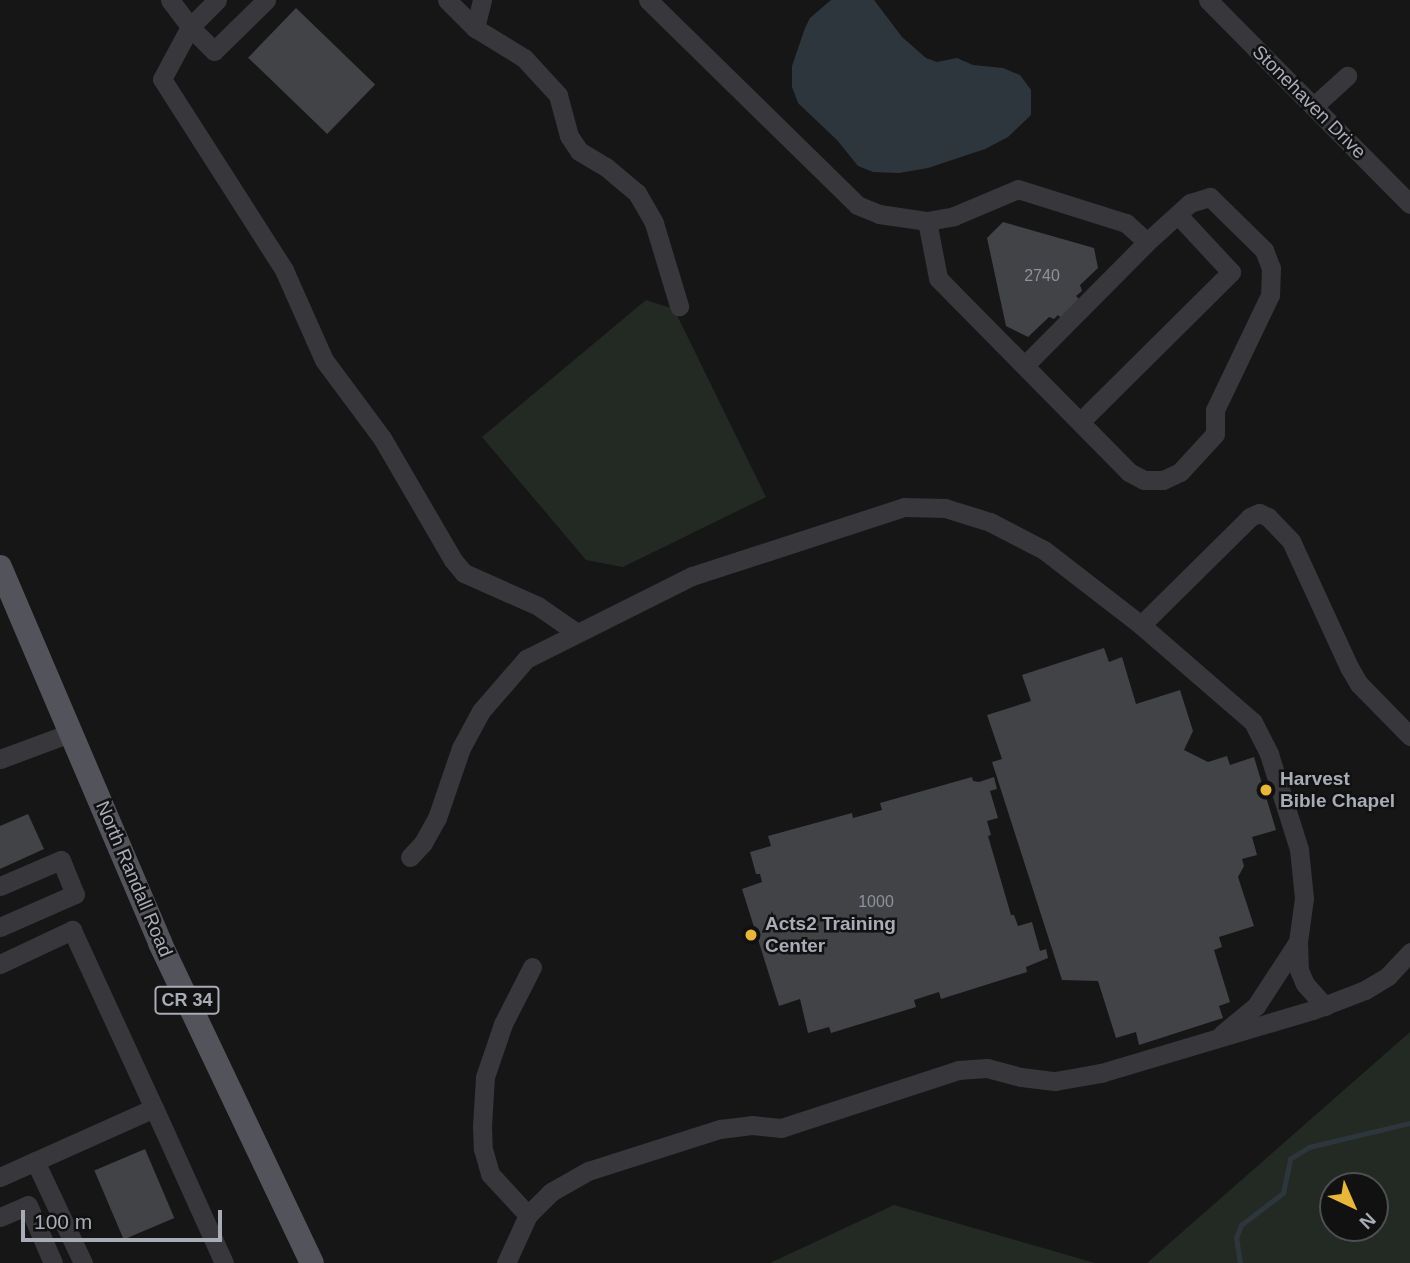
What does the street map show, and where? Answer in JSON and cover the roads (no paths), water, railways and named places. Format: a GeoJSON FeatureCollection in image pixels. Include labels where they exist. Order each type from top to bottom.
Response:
{"type":"FeatureCollection","features":[{"type":"Feature","properties":{"kind":"main road","name":"North Randall Road"},"geometry":{"type":"LineString","coordinates":[[0,567],[160,943],[312,1263]]}},
{"type":"Feature","properties":{"kind":"street"},"geometry":{"type":"LineString","coordinates":[[170,0],[190,27],[214,51],[266,0]]}},
{"type":"Feature","properties":{"kind":"street"},"geometry":{"type":"LineString","coordinates":[[217,0],[190,27],[162,79],[284,270],[324,360],[382,438],[453,560],[464,573],[538,606],[577,633]]}},
{"type":"Feature","properties":{"kind":"street"},"geometry":{"type":"LineString","coordinates":[[447,0],[475,28],[524,58],[558,95],[569,136],[579,151],[606,167],[637,193],[654,223],[679,306]]}},
{"type":"Feature","properties":{"kind":"street"},"geometry":{"type":"LineString","coordinates":[[475,28],[482,0]]}},
{"type":"Feature","properties":{"kind":"street"},"geometry":{"type":"LineString","coordinates":[[648,0],[857,205],[879,214],[927,221],[954,216],[1018,189],[1126,223],[1147,242]]}},
{"type":"Feature","properties":{"kind":"street","name":"Stonehaven Drive"},"geometry":{"type":"LineString","coordinates":[[1208,0],[1410,204]]}},
{"type":"Feature","properties":{"kind":"street"},"geometry":{"type":"LineString","coordinates":[[1314,106],[1347,75]]}},
{"type":"Feature","properties":{"kind":"street"},"geometry":{"type":"LineString","coordinates":[[927,221],[939,278],[1129,472],[1144,480],[1163,480],[1180,472],[1215,434],[1215,410],[1270,295],[1271,268],[1264,250],[1210,197],[1190,203],[1147,242],[1025,365]]}},
{"type":"Feature","properties":{"kind":"street"},"geometry":{"type":"LineString","coordinates":[[1080,422],[1231,272],[1178,215]]}},
{"type":"Feature","properties":{"kind":"street"},"geometry":{"type":"LineString","coordinates":[[410,857],[423,843],[437,818],[461,748],[481,711],[526,659],[692,576],[904,507],[944,509],[990,522],[1044,550],[1141,625],[1252,722],[1269,754],[1299,849],[1304,898],[1298,942],[1299,970],[1305,984],[1325,1006]]}},
{"type":"Feature","properties":{"kind":"street"},"geometry":{"type":"LineString","coordinates":[[1141,625],[1250,517],[1259,513],[1268,517],[1291,541],[1349,667],[1360,684],[1410,736]]}},
{"type":"Feature","properties":{"kind":"street"},"geometry":{"type":"LineString","coordinates":[[0,759],[71,733]]}},
{"type":"Feature","properties":{"kind":"street"},"geometry":{"type":"LineString","coordinates":[[0,886],[61,860],[75,894],[0,927]]}},
{"type":"Feature","properties":{"kind":"street"},"geometry":{"type":"LineString","coordinates":[[0,964],[72,930],[223,1263]]}},
{"type":"Feature","properties":{"kind":"street"},"geometry":{"type":"LineString","coordinates":[[1215,1040],[1256,1006],[1298,942]]}},
{"type":"Feature","properties":{"kind":"street"},"geometry":{"type":"LineString","coordinates":[[506,1263],[528,1215],[551,1192],[588,1171],[720,1129],[752,1125],[781,1128],[958,1070],[987,1068],[1021,1077],[1055,1081],[1101,1073],[1325,1006],[1365,990],[1388,975],[1410,952]]}},
{"type":"Feature","properties":{"kind":"street"},"geometry":{"type":"LineString","coordinates":[[528,1215],[490,1174],[483,1149],[482,1126],[485,1077],[503,1024],[531,967]]}},
{"type":"Feature","properties":{"kind":"street"},"geometry":{"type":"LineString","coordinates":[[0,1177],[154,1108]]}},
{"type":"Feature","properties":{"kind":"street"},"geometry":{"type":"LineString","coordinates":[[35,1161],[83,1263]]}},
{"type":"Feature","properties":{"kind":"street"},"geometry":{"type":"LineString","coordinates":[[0,1217],[28,1205],[53,1263]]}},
{"type":"Feature","properties":{"kind":"waterway"},"geometry":{"type":"LineString","coordinates":[[1240,1263],[1236,1238],[1241,1225],[1283,1193],[1290,1159],[1309,1147],[1410,1123]]}},
{"type":"Feature","properties":{"kind":"place","name":"Harvest Bible Chapel"},"geometry":{"type":"Point","coordinates":[1266,790]}},
{"type":"Feature","properties":{"kind":"place","name":"Acts2 Training Center"},"geometry":{"type":"Point","coordinates":[751,935]}}]}
